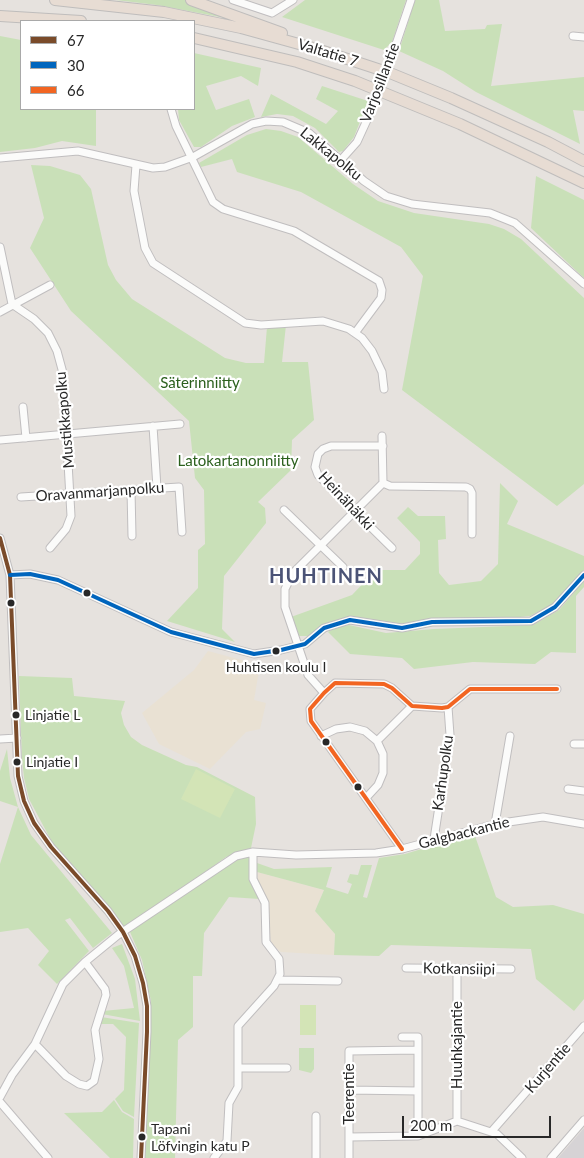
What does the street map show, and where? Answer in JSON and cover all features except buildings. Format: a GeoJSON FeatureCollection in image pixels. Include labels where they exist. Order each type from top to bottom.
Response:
{"type":"FeatureCollection","features":[{"type":"Feature","properties":{"kind":"highway","name":"Valtatie 7"},"geometry":{"type":"LineString","coordinates":[[55,0],[164,12],[242,28],[317,49],[390,73],[548,142],[584,161]]}},
{"type":"Feature","properties":{"kind":"highway"},"geometry":{"type":"LineString","coordinates":[[191,0],[287,35],[317,49]]}},
{"type":"Feature","properties":{"kind":"highway"},"geometry":{"type":"LineString","coordinates":[[0,16],[65,20]]}},
{"type":"Feature","properties":{"kind":"highway","name":"Valtatie 7"},"geometry":{"type":"LineString","coordinates":[[195,38],[297,62],[355,81],[415,104],[535,158],[584,183]]}},
{"type":"Feature","properties":{"kind":"highway"},"geometry":{"type":"LineString","coordinates":[[535,158],[584,188]]}},
{"type":"Feature","properties":{"kind":"street"},"geometry":{"type":"LineString","coordinates":[[233,0],[272,13],[292,0]]}},
{"type":"Feature","properties":{"kind":"street","name":"Varjosillantie"},"geometry":{"type":"LineString","coordinates":[[340,161],[357,142],[373,107],[411,0]]}},
{"type":"Feature","properties":{"kind":"street"},"geometry":{"type":"LineString","coordinates":[[573,36],[584,37]]}},
{"type":"Feature","properties":{"kind":"street"},"geometry":{"type":"LineString","coordinates":[[171,110],[176,126],[192,157],[209,198],[218,206],[294,231],[377,279],[382,287],[381,298],[356,333]]}},
{"type":"Feature","properties":{"kind":"street","name":"Lakkapolku"},"geometry":{"type":"LineString","coordinates":[[0,158],[78,151],[136,165],[165,167],[192,157],[246,126],[274,120],[292,124],[309,133],[371,186],[396,200],[412,204],[482,211],[505,217],[525,229],[584,284]]}},
{"type":"Feature","properties":{"kind":"street"},"geometry":{"type":"LineString","coordinates":[[136,165],[134,191],[145,248],[149,258],[157,267],[245,322],[261,325],[323,321],[340,325],[356,333],[376,358],[382,372],[384,389]]}},
{"type":"Feature","properties":{"kind":"street"},"geometry":{"type":"LineString","coordinates":[[0,247],[12,304]]}},
{"type":"Feature","properties":{"kind":"street"},"geometry":{"type":"LineString","coordinates":[[0,312],[50,285]]}},
{"type":"Feature","properties":{"kind":"street","name":"Mustikkapolku"},"geometry":{"type":"LineString","coordinates":[[12,304],[34,319],[48,333],[57,352],[63,373],[70,522],[50,548]]}},
{"type":"Feature","properties":{"kind":"street"},"geometry":{"type":"LineString","coordinates":[[23,407],[26,438]]}},
{"type":"Feature","properties":{"kind":"street"},"geometry":{"type":"LineString","coordinates":[[0,440],[180,424]]}},
{"type":"Feature","properties":{"kind":"street"},"geometry":{"type":"LineString","coordinates":[[154,426],[157,488]]}},
{"type":"Feature","properties":{"kind":"street"},"geometry":{"type":"LineString","coordinates":[[324,693],[308,675],[285,607],[285,589],[293,573],[383,483],[382,436]]}},
{"type":"Feature","properties":{"kind":"street","name":"Heinähäkki"},"geometry":{"type":"LineString","coordinates":[[382,446],[331,446],[323,449],[316,459],[315,466],[318,475],[392,548]]}},
{"type":"Feature","properties":{"kind":"street"},"geometry":{"type":"LineString","coordinates":[[383,483],[390,486],[466,487],[470,489],[472,493],[472,534]]}},
{"type":"Feature","properties":{"kind":"street","name":"Oravanmarjanpolku"},"geometry":{"type":"LineString","coordinates":[[22,497],[178,487],[182,532]]}},
{"type":"Feature","properties":{"kind":"street"},"geometry":{"type":"LineString","coordinates":[[131,490],[132,536]]}},
{"type":"Feature","properties":{"kind":"street"},"geometry":{"type":"LineString","coordinates":[[284,510],[343,567]]}},
{"type":"Feature","properties":{"kind":"street"},"geometry":{"type":"LineString","coordinates":[[0,538],[10,575],[18,776],[24,801],[34,822],[51,847],[108,911],[123,932],[135,956],[147,1006],[141,1158]]}},
{"type":"Feature","properties":{"kind":"street"},"geometry":{"type":"LineString","coordinates":[[10,575],[30,574],[58,580],[171,632],[244,653],[262,654],[311,641],[324,628],[350,620],[402,628],[432,622],[531,621],[555,607],[584,575]]}},
{"type":"Feature","properties":{"kind":"street"},"geometry":{"type":"LineString","coordinates":[[402,849],[311,721],[309,715],[312,706],[324,693],[335,683],[384,684],[392,688],[412,706],[448,707],[466,690],[473,688],[557,689]]}},
{"type":"Feature","properties":{"kind":"street"},"geometry":{"type":"LineString","coordinates":[[377,741],[412,706]]}},
{"type":"Feature","properties":{"kind":"street","name":"Karhupolku"},"geometry":{"type":"LineString","coordinates":[[434,839],[450,735],[448,707]]}},
{"type":"Feature","properties":{"kind":"street"},"geometry":{"type":"LineString","coordinates":[[321,736],[336,729],[350,727],[365,731],[377,741],[383,754],[383,773],[378,785],[366,798]]}},
{"type":"Feature","properties":{"kind":"street"},"geometry":{"type":"LineString","coordinates":[[495,824],[510,736]]}},
{"type":"Feature","properties":{"kind":"street"},"geometry":{"type":"LineString","coordinates":[[0,739],[16,738]]}},
{"type":"Feature","properties":{"kind":"street"},"geometry":{"type":"LineString","coordinates":[[574,744],[584,744]]}},
{"type":"Feature","properties":{"kind":"street"},"geometry":{"type":"LineString","coordinates":[[568,789],[584,791]]}},
{"type":"Feature","properties":{"kind":"street","name":"Galgbackantie"},"geometry":{"type":"LineString","coordinates":[[253,852],[320,855],[402,849],[495,824],[543,817],[584,824]]}},
{"type":"Feature","properties":{"kind":"street"},"geometry":{"type":"LineString","coordinates":[[0,1097],[12,1075],[35,1044],[63,984],[85,962],[123,932],[220,865],[236,856],[253,852],[253,878],[265,903],[265,939],[280,962],[279,980],[239,1022],[238,1089],[229,1103],[228,1138],[214,1158]]}},
{"type":"Feature","properties":{"kind":"street"},"geometry":{"type":"LineString","coordinates":[[35,1044],[66,1076],[79,1084],[87,1086],[94,1081],[99,1059],[95,1030],[106,995],[105,989],[85,962]]}},
{"type":"Feature","properties":{"kind":"street","name":"Kotkansiipi"},"geometry":{"type":"LineString","coordinates":[[406,968],[511,969]]}},
{"type":"Feature","properties":{"kind":"street","name":"Huuhkajantie"},"geometry":{"type":"LineString","coordinates":[[457,969],[457,1121]]}},
{"type":"Feature","properties":{"kind":"street"},"geometry":{"type":"LineString","coordinates":[[279,980],[338,981]]}},
{"type":"Feature","properties":{"kind":"street","name":"Kurjentie"},"geometry":{"type":"LineString","coordinates":[[492,1131],[584,1026]]}},
{"type":"Feature","properties":{"kind":"street"},"geometry":{"type":"LineString","coordinates":[[402,1037],[418,1037],[418,1136]]}},
{"type":"Feature","properties":{"kind":"street","name":"Teerentie"},"geometry":{"type":"LineString","coordinates":[[349,1158],[350,1051],[418,1050]]}},
{"type":"Feature","properties":{"kind":"street"},"geometry":{"type":"LineString","coordinates":[[238,1068],[287,1068]]}},
{"type":"Feature","properties":{"kind":"street"},"geometry":{"type":"LineString","coordinates":[[349,1090],[418,1091]]}},
{"type":"Feature","properties":{"kind":"street"},"geometry":{"type":"LineString","coordinates":[[0,1102],[48,1158]]}},
{"type":"Feature","properties":{"kind":"street"},"geometry":{"type":"LineString","coordinates":[[316,1116],[316,1158]]}},
{"type":"Feature","properties":{"kind":"street"},"geometry":{"type":"LineString","coordinates":[[551,1158],[584,1120]]}},
{"type":"Feature","properties":{"kind":"street"},"geometry":{"type":"LineString","coordinates":[[349,1137],[418,1136],[457,1121],[492,1131],[522,1158]]}},
{"type":"Feature","properties":{"kind":"shaded area"},"geometry":{"type":"Polygon","coordinates":[[[208,651],[260,665],[254,700],[266,703],[260,729],[246,732],[210,769],[159,744],[142,713],[194,670],[208,651]]]}},
{"type":"Feature","properties":{"kind":"shaded area"},"geometry":{"type":"Polygon","coordinates":[[[257,872],[324,890],[315,911],[335,934],[334,955],[281,952],[271,944],[267,898],[258,881],[257,872]]]}},
{"type":"Feature","properties":{"kind":"shaded area"},"geometry":{"type":"Polygon","coordinates":[[[584,1128],[584,1158],[558,1158],[584,1128]]]}},
{"type":"Feature","properties":{"kind":"green space"},"geometry":{"type":"Polygon","coordinates":[[[116,0],[185,0],[241,21],[157,5],[116,0]]]}},
{"type":"Feature","properties":{"kind":"green space"},"geometry":{"type":"Polygon","coordinates":[[[305,0],[406,0],[392,42],[384,50],[282,17],[305,0]]]}},
{"type":"Feature","properties":{"kind":"green space"},"geometry":{"type":"Polygon","coordinates":[[[415,0],[439,0],[445,31],[485,29],[487,25],[502,24],[491,86],[584,77],[584,111],[573,110],[580,144],[476,92],[443,71],[399,51],[415,0]]]}},
{"type":"Feature","properties":{"kind":"green space"},"geometry":{"type":"Polygon","coordinates":[[[0,36],[20,40],[20,110],[96,110],[96,146],[62,141],[35,148],[0,152],[0,36]]]}},
{"type":"Feature","properties":{"kind":"green space"},"geometry":{"type":"Polygon","coordinates":[[[195,53],[261,68],[258,86],[241,76],[206,86],[216,110],[249,99],[255,117],[232,126],[201,147],[194,147],[179,120],[178,110],[195,110],[195,53]]]}},
{"type":"Feature","properties":{"kind":"green space"},"geometry":{"type":"Polygon","coordinates":[[[322,86],[368,101],[354,137],[343,151],[339,152],[315,128],[293,116],[277,114],[261,117],[271,94],[326,124],[338,111],[316,99],[322,86]]]}},
{"type":"Feature","properties":{"kind":"green space"},"geometry":{"type":"Polygon","coordinates":[[[266,129],[281,131],[298,137],[353,184],[378,201],[414,213],[489,224],[504,229],[521,239],[584,298],[584,484],[557,506],[402,390],[423,276],[401,247],[301,192],[237,172],[232,159],[201,167],[199,163],[247,135],[266,129]]]}},
{"type":"Feature","properties":{"kind":"green space","name":"Säterinniitty"},"geometry":{"type":"Polygon","coordinates":[[[31,165],[50,166],[80,175],[91,189],[108,265],[116,280],[132,299],[225,358],[246,363],[264,363],[267,327],[286,325],[282,362],[308,362],[314,420],[292,440],[291,470],[258,502],[265,508],[266,523],[224,576],[222,629],[235,642],[167,621],[198,588],[198,550],[205,544],[204,490],[195,478],[189,421],[71,311],[30,248],[44,218],[31,165]]]}},
{"type":"Feature","properties":{"kind":"green space"},"geometry":{"type":"Polygon","coordinates":[[[536,176],[584,200],[584,278],[531,228],[536,176]]]}},
{"type":"Feature","properties":{"kind":"green space"},"geometry":{"type":"Polygon","coordinates":[[[500,483],[518,501],[507,524],[584,556],[584,570],[553,604],[530,616],[511,618],[388,624],[352,617],[328,623],[308,636],[298,636],[291,617],[352,595],[376,570],[405,570],[420,554],[420,542],[397,518],[408,507],[418,516],[445,516],[446,539],[438,540],[439,573],[449,585],[481,581],[498,564],[500,483]]]}},
{"type":"Feature","properties":{"kind":"green space"},"geometry":{"type":"Polygon","coordinates":[[[584,581],[584,587],[576,596],[576,653],[551,652],[535,664],[473,662],[414,669],[402,658],[350,654],[328,632],[334,628],[349,625],[386,633],[533,625],[559,610],[584,581]]]}},
{"type":"Feature","properties":{"kind":"green space"},"geometry":{"type":"Polygon","coordinates":[[[19,676],[72,678],[74,696],[125,701],[121,713],[124,725],[131,737],[142,745],[186,765],[197,767],[255,797],[256,824],[251,848],[226,857],[131,925],[124,926],[52,842],[29,799],[22,759],[19,676]]]}},
{"type":"Feature","properties":{"kind":"green space"},"geometry":{"type":"Polygon","coordinates":[[[7,749],[10,778],[18,807],[0,801],[0,771],[7,749]]]}},
{"type":"Feature","properties":{"kind":"green space"},"geometry":{"type":"Polygon","coordinates":[[[196,769],[235,789],[220,818],[181,799],[196,769]]]}},
{"type":"Feature","properties":{"kind":"green space"},"geometry":{"type":"Polygon","coordinates":[[[18,807],[31,835],[112,933],[93,948],[70,918],[65,920],[89,951],[57,984],[38,965],[49,951],[28,928],[0,932],[0,864],[18,807]]]}},
{"type":"Feature","properties":{"kind":"green space"},"geometry":{"type":"Polygon","coordinates":[[[474,833],[496,897],[513,907],[553,905],[584,914],[584,999],[574,1011],[536,979],[531,949],[391,945],[379,956],[334,955],[335,934],[315,911],[324,890],[257,872],[257,863],[274,869],[332,867],[326,887],[348,894],[352,884],[347,882],[350,874],[358,875],[361,865],[372,865],[363,897],[367,898],[379,858],[405,854],[474,833]]]}},
{"type":"Feature","properties":{"kind":"green space"},"geometry":{"type":"Polygon","coordinates":[[[245,856],[249,858],[249,876],[260,899],[229,897],[204,933],[202,976],[193,976],[193,1027],[178,1040],[175,1158],[145,1158],[151,1001],[142,960],[130,932],[131,929],[236,858],[245,856]]]}},
{"type":"Feature","properties":{"kind":"green space"},"geometry":{"type":"Polygon","coordinates":[[[122,944],[135,979],[140,1021],[102,1014],[103,1011],[134,1008],[124,966],[112,948],[122,944]]]}},
{"type":"Feature","properties":{"kind":"green space"},"geometry":{"type":"Polygon","coordinates":[[[300,1005],[316,1005],[316,1035],[300,1035],[300,1005]]]}},
{"type":"Feature","properties":{"kind":"green space"},"geometry":{"type":"Polygon","coordinates":[[[101,1017],[139,1023],[134,1117],[123,1111],[115,1099],[124,1090],[126,1037],[113,1024],[99,1024],[101,1017]]]}},
{"type":"Feature","properties":{"kind":"green space"},"geometry":{"type":"Polygon","coordinates":[[[299,1048],[314,1048],[314,1069],[311,1073],[299,1070],[299,1048]]]}},
{"type":"Feature","properties":{"kind":"green space"},"geometry":{"type":"Polygon","coordinates":[[[114,1100],[122,1112],[134,1119],[133,1158],[110,1158],[64,1113],[102,1112],[114,1100]]]}},
{"type":"Feature","properties":{"kind":"transit line","name":"67"},"geometry":{"type":"LineString","coordinates":[[0,538],[10,575],[18,776],[24,801],[34,823],[51,847],[108,911],[123,932],[135,956],[143,983],[147,1006],[147,1032],[141,1158]]}},
{"type":"Feature","properties":{"kind":"transit line","name":"30"},"geometry":{"type":"LineString","coordinates":[[10,575],[30,574],[58,580],[171,632],[254,654],[305,644],[324,628],[350,620],[402,628],[432,622],[531,621],[555,607],[584,575]]}},
{"type":"Feature","properties":{"kind":"transit line","name":"66"},"geometry":{"type":"LineString","coordinates":[[402,849],[311,721],[310,709],[324,693],[335,683],[384,684],[392,688],[412,706],[442,708],[448,707],[470,689],[557,689]]}},
{"type":"Feature","properties":{"kind":"place","name":"Huhtisen koulu I"},"geometry":{"type":"Point","coordinates":[276,651]}},
{"type":"Feature","properties":{"kind":"place","name":"Linjatie L"},"geometry":{"type":"Point","coordinates":[16,715]}},
{"type":"Feature","properties":{"kind":"place","name":"Linjatie I"},"geometry":{"type":"Point","coordinates":[17,762]}},
{"type":"Feature","properties":{"kind":"place","name":"Tapani Löfvingin katu P"},"geometry":{"type":"Point","coordinates":[142,1137]}},
{"type":"Feature","properties":{"kind":"district","name":"HUHTINEN"},"geometry":{"type":"Point","coordinates":[326,577]}},
{"type":"Feature","properties":{"kind":"park label","name":"Latokartanonniitty"},"geometry":{"type":"Point","coordinates":[238,461]}}]}
